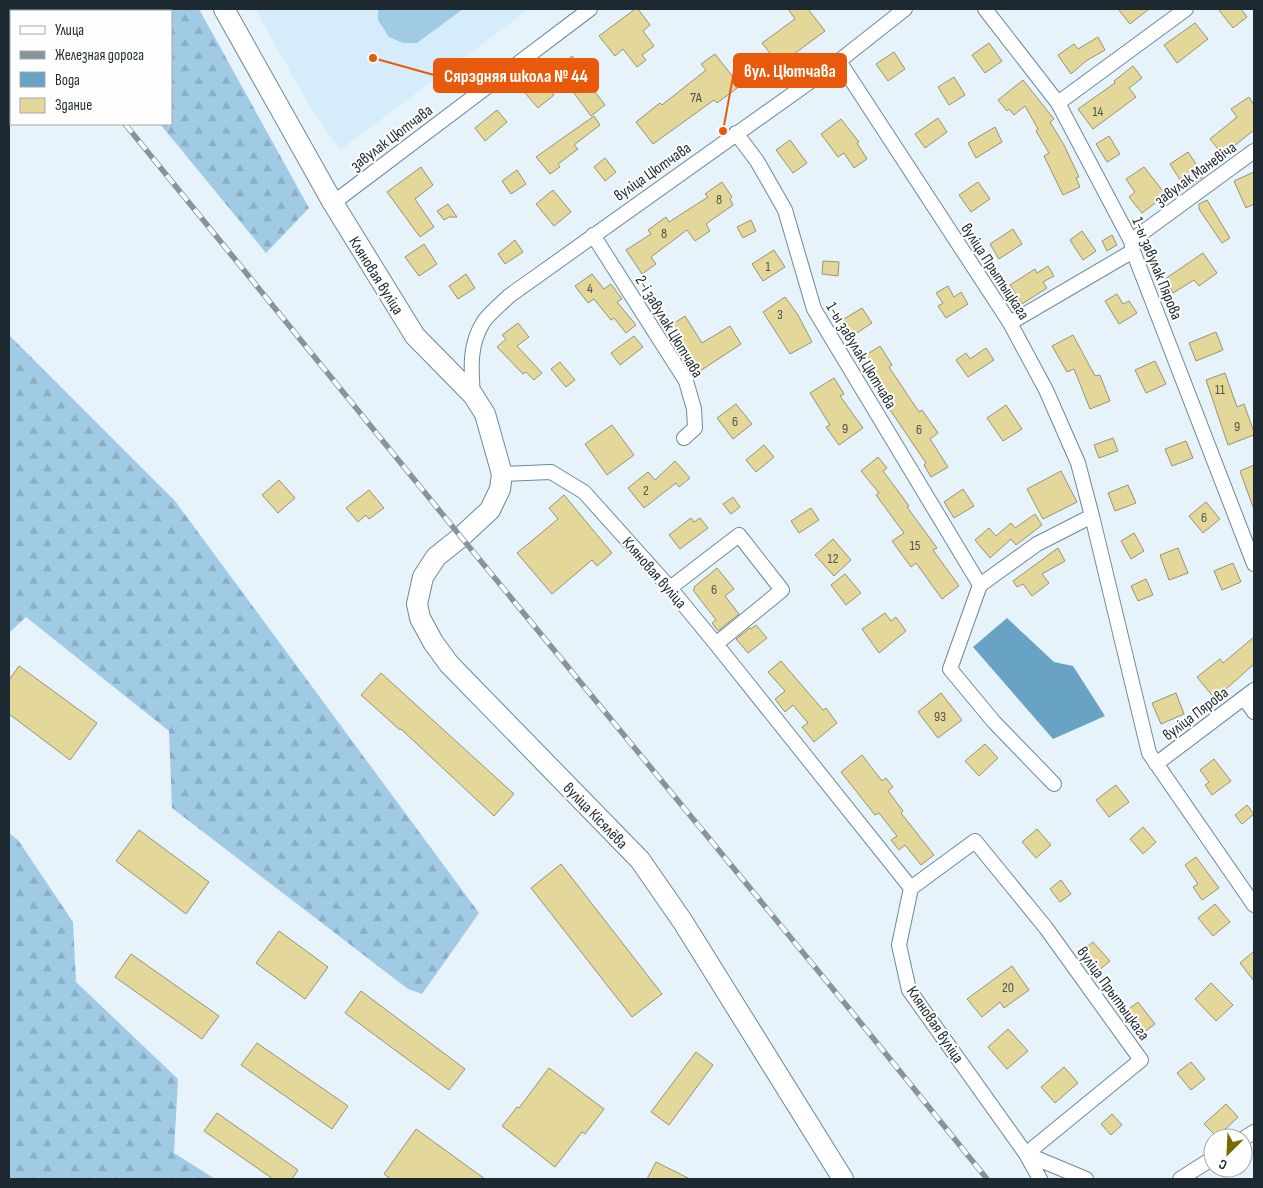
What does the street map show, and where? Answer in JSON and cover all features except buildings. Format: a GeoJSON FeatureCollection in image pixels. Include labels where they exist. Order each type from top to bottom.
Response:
{"type":"FeatureCollection","features":[{"type":"Feature","properties":{"kind":"street","name":"Кляновая вуліца"},"geometry":{"type":"LineString","coordinates":[[224,9],[332,203],[415,336],[473,395],[485,414],[502,474],[551,472],[584,492],[670,588],[911,888],[899,945],[909,990],[1026,1154],[1040,1179]]}},
{"type":"Feature","properties":{"kind":"street","name":"завулак Цютчава"},"geometry":{"type":"LineString","coordinates":[[332,203],[590,9]]}},
{"type":"Feature","properties":{"kind":"street","name":"вуліца Цютчава"},"geometry":{"type":"LineString","coordinates":[[473,395],[471,366],[474,341],[485,320],[509,296],[839,60],[905,9]]}},
{"type":"Feature","properties":{"kind":"street","name":"1-ы завулак Пярова"},"geometry":{"type":"LineString","coordinates":[[985,9],[1058,103],[1132,246],[1254,564]]}},
{"type":"Feature","properties":{"kind":"street"},"geometry":{"type":"LineString","coordinates":[[1058,103],[1186,9]]}},
{"type":"Feature","properties":{"kind":"street","name":"вуліца Прытыцкага"},"geometry":{"type":"LineString","coordinates":[[839,60],[1010,323],[1046,390],[1078,463],[1149,753],[1254,905]]}},
{"type":"Feature","properties":{"kind":"street","name":"1-ы завулак Цютчава"},"geometry":{"type":"LineString","coordinates":[[736,133],[757,161],[785,210],[814,309],[980,585]]}},
{"type":"Feature","properties":{"kind":"street","name":"завулак Маневіча"},"geometry":{"type":"LineString","coordinates":[[1010,323],[1132,246],[1254,151]]}},
{"type":"Feature","properties":{"kind":"street","name":"2-і завулак Цютчава"},"geometry":{"type":"LineString","coordinates":[[593,235],[686,381],[694,409],[695,428],[684,438]]}},
{"type":"Feature","properties":{"kind":"street","name":"вуліца Кісялёва"},"geometry":{"type":"LineString","coordinates":[[502,474],[500,489],[490,510],[436,557],[423,577],[417,604],[420,618],[433,642],[449,664],[640,860],[683,922],[843,1179]]}},
{"type":"Feature","properties":{"kind":"street"},"geometry":{"type":"LineString","coordinates":[[1054,784],[994,722],[950,669],[980,585],[1037,544],[1092,516]]}},
{"type":"Feature","properties":{"kind":"street"},"geometry":{"type":"LineString","coordinates":[[670,588],[739,535],[782,590],[716,644]]}},
{"type":"Feature","properties":{"kind":"street"},"geometry":{"type":"LineString","coordinates":[[1249,694],[1254,712]]}},
{"type":"Feature","properties":{"kind":"street","name":"вуліца Пярова"},"geometry":{"type":"LineString","coordinates":[[1156,764],[1249,694]]}},
{"type":"Feature","properties":{"kind":"street","name":"вуліца Прытыцкага"},"geometry":{"type":"LineString","coordinates":[[911,888],[975,841],[1046,928],[1141,1060],[1026,1154]]}},
{"type":"Feature","properties":{"kind":"street"},"geometry":{"type":"LineString","coordinates":[[1026,1154],[1086,1179]]}},
{"type":"Feature","properties":{"kind":"street"},"geometry":{"type":"LineString","coordinates":[[1180,1179],[1203,1164]]}},
{"type":"Feature","properties":{"kind":"shaded area"},"geometry":{"type":"Polygon","coordinates":[[[255,9],[529,9],[340,150],[311,108],[255,9]]]}},
{"type":"Feature","properties":{"kind":"green space"},"geometry":{"type":"Polygon","coordinates":[[[199,9],[309,208],[266,253],[161,125],[172,125],[172,10],[67,10],[199,9]]]}},
{"type":"Feature","properties":{"kind":"green space"},"geometry":{"type":"Polygon","coordinates":[[[378,9],[463,9],[417,43],[403,43],[389,37],[378,20],[378,9]]]}},
{"type":"Feature","properties":{"kind":"green space"},"geometry":{"type":"Polygon","coordinates":[[[9,335],[175,501],[479,913],[422,994],[408,989],[172,808],[169,731],[26,617],[9,633],[9,335]]]}},
{"type":"Feature","properties":{"kind":"green space"},"geometry":{"type":"Polygon","coordinates":[[[9,833],[18,840],[73,922],[76,982],[178,1079],[174,1153],[215,1179],[9,1179],[9,833]]]}},
{"type":"Feature","properties":{"kind":"water"},"geometry":{"type":"Polygon","coordinates":[[[1007,618],[1054,662],[1073,666],[1105,716],[1053,739],[973,647],[1007,618]]]}},
{"type":"Feature","properties":{"kind":"railway"},"geometry":{"type":"LineString","coordinates":[[126,125],[987,1179]]}},
{"type":"Feature","properties":{"kind":"place","name":"Сярэдняя школа № 44"},"geometry":{"type":"Point","coordinates":[373,58]}},
{"type":"Feature","properties":{"kind":"place","name":"вул. Цютчава"},"geometry":{"type":"Point","coordinates":[723,131]}}]}
